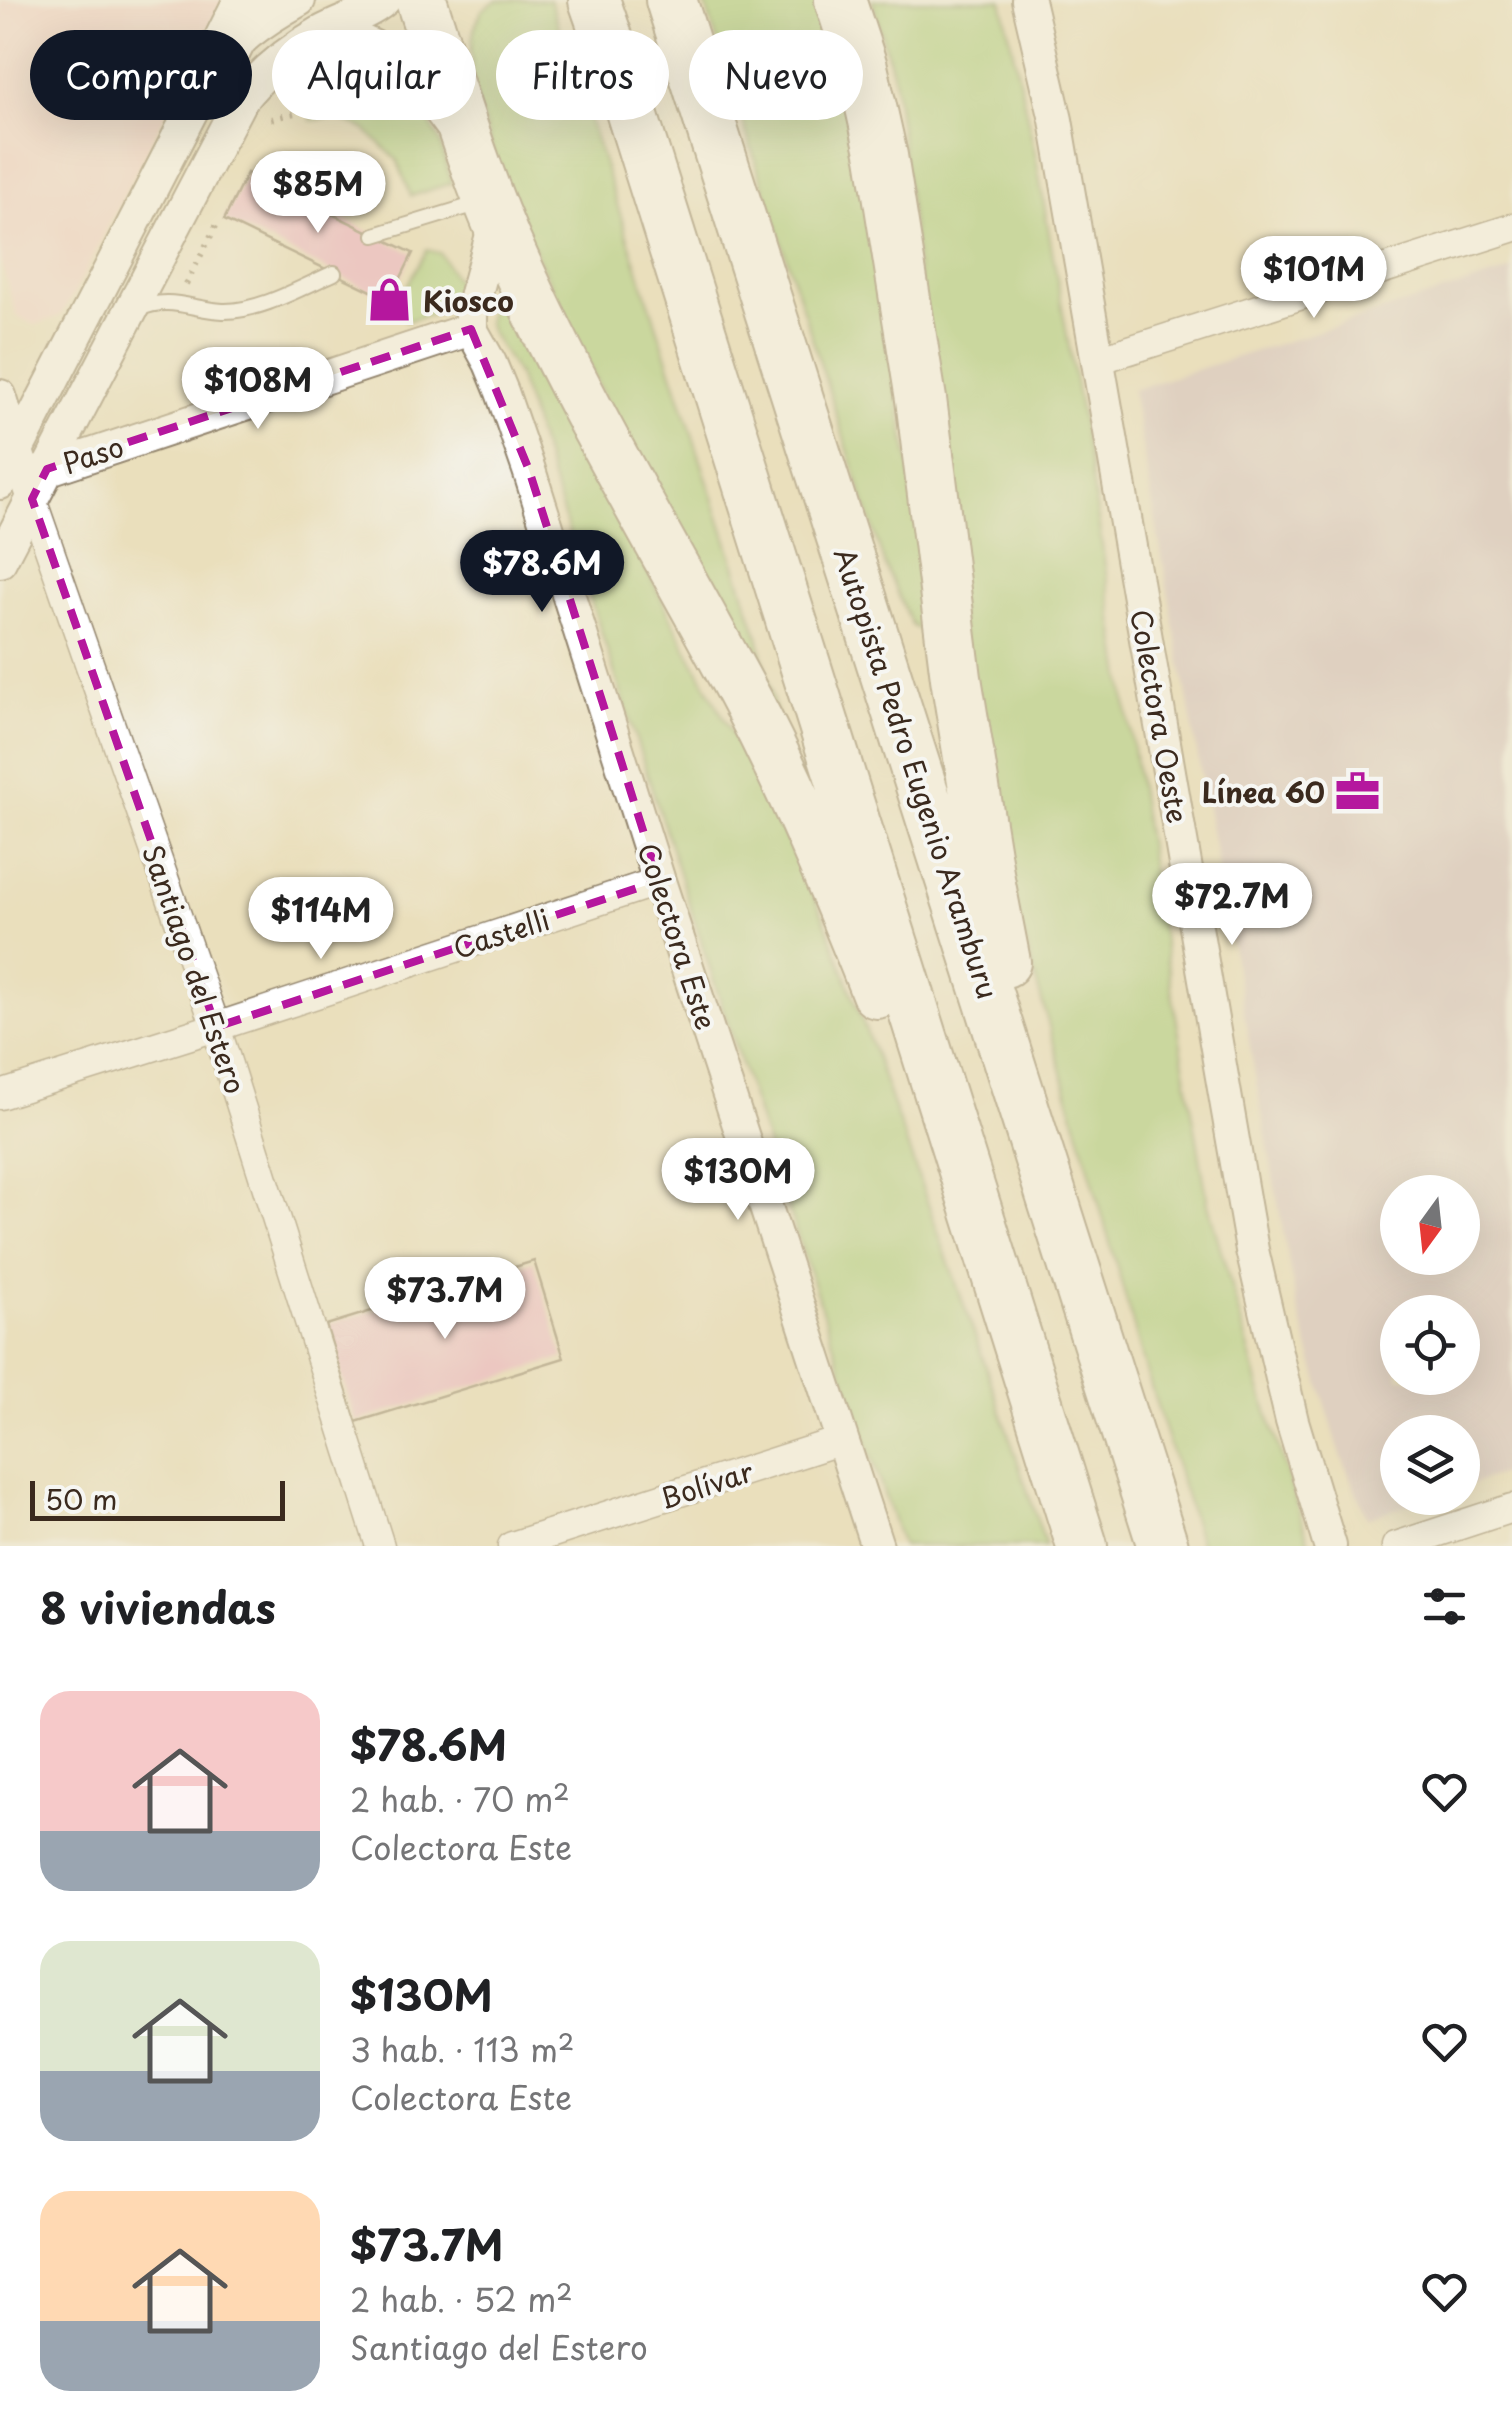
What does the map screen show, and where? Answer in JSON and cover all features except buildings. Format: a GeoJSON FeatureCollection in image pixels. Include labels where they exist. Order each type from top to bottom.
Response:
{"type":"FeatureCollection","features":[{"type":"Feature","properties":{"kind":"highway"},"geometry":{"type":"LineString","coordinates":[[235,30],[250,0]]}},
{"type":"Feature","properties":{"kind":"highway"},"geometry":{"type":"LineString","coordinates":[[421,0],[468,149],[515,264],[585,407],[749,706],[822,858],[1018,1344]]}},
{"type":"Feature","properties":{"kind":"highway"},"geometry":{"type":"LineString","coordinates":[[594,0],[1082,1546]]}},
{"type":"Feature","properties":{"kind":"highway"},"geometry":{"type":"LineString","coordinates":[[840,0],[862,67],[882,156],[921,399],[956,678],[988,879],[1054,1207]]}},
{"type":"Feature","properties":{"kind":"highway","name":"Autopista Pedro Eugenio Aramburu"},"geometry":{"type":"LineString","coordinates":[[678,21],[1162,1546]]}},
{"type":"Feature","properties":{"kind":"street"},"geometry":{"type":"LineString","coordinates":[[252,31],[299,0]]}},
{"type":"Feature","properties":{"kind":"street"},"geometry":{"type":"LineString","coordinates":[[327,30],[371,11],[384,0]]}},
{"type":"Feature","properties":{"kind":"street","name":"Colectora Oeste"},"geometry":{"type":"LineString","coordinates":[[1028,0],[1056,120],[1252,1250],[1292,1422],[1330,1546]]}},
{"type":"Feature","properties":{"kind":"street"},"geometry":{"type":"LineString","coordinates":[[20,477],[126,317],[240,101],[258,78],[272,68]]}},
{"type":"Feature","properties":{"kind":"street"},"geometry":{"type":"LineString","coordinates":[[0,561],[20,477],[187,120]]}},
{"type":"Feature","properties":{"kind":"street"},"geometry":{"type":"LineString","coordinates":[[446,120],[468,149]]}},
{"type":"Feature","properties":{"kind":"street"},"geometry":{"type":"LineString","coordinates":[[471,329],[492,210]]}},
{"type":"Feature","properties":{"kind":"street"},"geometry":{"type":"LineString","coordinates":[[1098,360],[1512,228]]}},
{"type":"Feature","properties":{"kind":"street","name":"Paso"},"geometry":{"type":"LineString","coordinates":[[20,477],[471,329]]}},
{"type":"Feature","properties":{"kind":"street","name":"Colectora Este"},"geometry":{"type":"LineString","coordinates":[[471,329],[496,378],[523,454],[877,1546]]}},
{"type":"Feature","properties":{"kind":"street","name":"Santiago del Estero"},"geometry":{"type":"LineString","coordinates":[[0,396],[20,477],[216,1027],[380,1546]]}},
{"type":"Feature","properties":{"kind":"street","name":"Castelli"},"geometry":{"type":"LineString","coordinates":[[0,1095],[659,881]]}},
{"type":"Feature","properties":{"kind":"street","name":"Bolívar"},"geometry":{"type":"LineString","coordinates":[[512,1546],[842,1440]]}},
{"type":"Feature","properties":{"kind":"street"},"geometry":{"type":"LineString","coordinates":[[1396,1546],[1512,1508]]}},
{"type":"Feature","properties":{"kind":"lane"},"geometry":{"type":"LineString","coordinates":[[375,235],[492,210]]}},
{"type":"Feature","properties":{"kind":"lane"},"geometry":{"type":"LineString","coordinates":[[126,317],[158,302],[224,312],[261,305],[334,273]]}},
{"type":"Feature","properties":{"kind":"path"},"geometry":{"type":"LineString","coordinates":[[264,132],[272,116]]}},
{"type":"Feature","properties":{"kind":"path"},"geometry":{"type":"LineString","coordinates":[[177,302],[220,218]]}},
{"type":"Feature","properties":{"kind":"highlighted area"},"geometry":{"type":"Polygon","coordinates":[[[471,329],[529,470],[659,881],[216,1027],[32,499],[47,469],[471,329]]]}},
{"type":"Feature","properties":{"kind":"shaded area"},"geometry":{"type":"Polygon","coordinates":[[[0,0],[223,0],[208,30],[30,30],[30,120],[162,120],[60,316],[35,325],[17,316],[0,259],[0,0]]]}},
{"type":"Feature","properties":{"kind":"shaded area","name":"Línea 60"},"geometry":{"type":"Polygon","coordinates":[[[1512,270],[1512,1471],[1480,1481],[1480,1415],[1380,1415],[1380,1514],[1367,1518],[1341,1456],[1296,1304],[1132,390],[1512,270]]]}},
{"type":"Feature","properties":{"kind":"green space"},"geometry":{"type":"Polygon","coordinates":[[[497,0],[550,0],[560,30],[496,30],[496,120],[589,120],[758,635],[783,745],[658,513],[502,181],[476,97],[474,30],[482,10],[497,0]]]}},
{"type":"Feature","properties":{"kind":"green space"},"geometry":{"type":"Polygon","coordinates":[[[704,0],[823,0],[835,30],[714,30],[704,0]]]}},
{"type":"Feature","properties":{"kind":"green space"},"geometry":{"type":"Polygon","coordinates":[[[872,0],[1002,0],[1036,158],[1090,467],[1154,886],[1208,1204],[1259,1386],[1310,1546],[1201,1546],[1147,1374],[1013,899],[967,681],[894,79],[872,0]]]}},
{"type":"Feature","properties":{"kind":"green space"},"geometry":{"type":"Polygon","coordinates":[[[340,120],[428,120],[439,139],[452,183],[411,196],[397,160],[365,129],[340,120]]]}},
{"type":"Feature","properties":{"kind":"green space"},"geometry":{"type":"Polygon","coordinates":[[[742,120],[853,120],[934,618],[922,631],[912,626],[885,566],[742,120]]]}},
{"type":"Feature","properties":{"kind":"green space"},"geometry":{"type":"Polygon","coordinates":[[[427,250],[440,253],[462,292],[462,300],[453,309],[406,321],[398,301],[427,250]]]}},
{"type":"Feature","properties":{"kind":"green space"},"geometry":{"type":"Polygon","coordinates":[[[501,261],[580,438],[771,806],[823,916],[987,1370],[1046,1546],[902,1546],[755,1108],[518,376],[490,331],[487,321],[501,261]]]}},
{"type":"Feature","properties":{"kind":"place","name":"Kiosco"},"geometry":{"type":"Point","coordinates":[390,300]}},
{"type":"Feature","properties":{"kind":"place","name":"Línea 60"},"geometry":{"type":"Point","coordinates":[1358,791]}}]}
